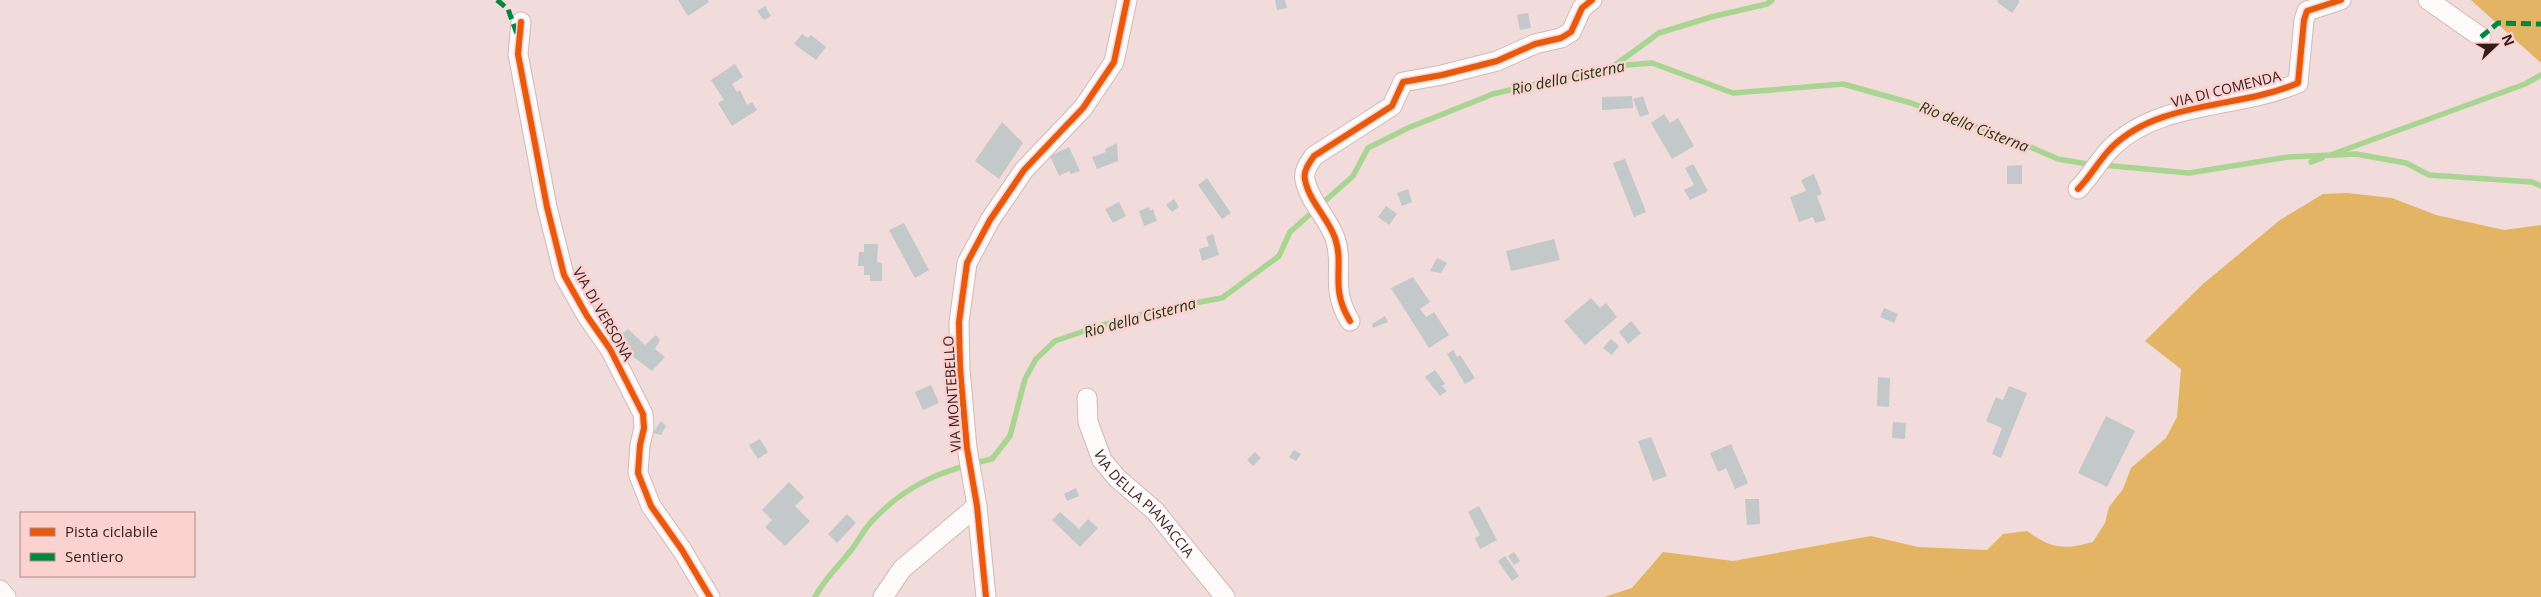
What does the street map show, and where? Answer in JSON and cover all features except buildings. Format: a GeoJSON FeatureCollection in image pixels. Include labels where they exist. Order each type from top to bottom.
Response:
{"type":"FeatureCollection","features":[{"type":"Feature","properties":{"kind":"street","name":"VIA MONTEBELLO"},"geometry":{"type":"LineString","coordinates":[[986,597],[977,506],[967,448],[960,369],[959,322],[966,263],[990,220],[1024,170],[1083,108],[1114,62],[1127,0]]}},
{"type":"Feature","properties":{"kind":"street"},"geometry":{"type":"LineString","coordinates":[[1350,320],[1342,308],[1338,291],[1338,251],[1326,218],[1314,200],[1304,178],[1306,166],[1314,156],[1392,106],[1403,82],[1442,75],[1496,61],[1535,44],[1561,38],[1571,32],[1582,8],[1592,0]]}},
{"type":"Feature","properties":{"kind":"street","name":"VIA DI COMENDA"},"geometry":{"type":"LineString","coordinates":[[2078,189],[2092,176],[2112,147],[2158,119],[2276,93],[2298,83],[2306,6],[2341,0]]}},
{"type":"Feature","properties":{"kind":"street"},"geometry":{"type":"LineString","coordinates":[[2428,0],[2481,37]]}},
{"type":"Feature","properties":{"kind":"street","name":"VIA DI VERSONA"},"geometry":{"type":"LineString","coordinates":[[521,22],[518,54],[547,206],[564,275],[587,316],[610,349],[643,414],[644,428],[640,445],[638,473],[651,506],[682,550],[710,597]]}},
{"type":"Feature","properties":{"kind":"street","name":"VIA DELLA PIANACCIA"},"geometry":{"type":"LineString","coordinates":[[1087,398],[1088,422],[1102,460],[1117,478],[1155,511],[1226,597]]}},
{"type":"Feature","properties":{"kind":"street"},"geometry":{"type":"LineString","coordinates":[[883,597],[902,569],[977,506]]}},
{"type":"Feature","properties":{"kind":"street"},"geometry":{"type":"LineString","coordinates":[[0,590],[6,597]]}},
{"type":"Feature","properties":{"kind":"shaded area"},"geometry":{"type":"Polygon","coordinates":[[[2471,0],[2541,0],[2541,63],[2471,0]]]}},
{"type":"Feature","properties":{"kind":"shaded area"},"geometry":{"type":"Polygon","coordinates":[[[2347,193],[2392,198],[2436,215],[2504,230],[2541,225],[2541,597],[1604,597],[1632,588],[1663,552],[1733,561],[1871,536],[1918,547],[1987,550],[2003,534],[2027,531],[2044,541],[2058,546],[2066,547],[2093,542],[2105,523],[2109,507],[2123,489],[2131,468],[2166,438],[2177,417],[2181,369],[2145,341],[2203,284],[2280,220],[2323,194],[2347,193]]]}},
{"type":"Feature","properties":{"kind":"waterway"},"geometry":{"type":"LineString","coordinates":[[1615,65],[1659,33],[1711,17],[1767,4],[1772,0]]}},
{"type":"Feature","properties":{"kind":"waterway","name":"Rio della Cisterna"},"geometry":{"type":"LineString","coordinates":[[815,597],[869,524],[899,497],[942,473],[992,459],[1010,436],[1025,379],[1036,359],[1055,341],[1099,326],[1162,309],[1222,298],[1279,256],[1290,232],[1353,176],[1368,148],[1408,128],[1493,94],[1613,66],[1652,63],[1733,93],[1843,84],[1911,103],[2009,138],[2058,159],[2093,165]]}},
{"type":"Feature","properties":{"kind":"waterway"},"geometry":{"type":"LineString","coordinates":[[2333,154],[2525,84],[2541,75]]}},
{"type":"Feature","properties":{"kind":"waterway","name":"Rio della Cisterna"},"geometry":{"type":"LineString","coordinates":[[2102,165],[2189,173],[2288,157],[2356,154],[2406,163],[2429,175],[2532,182],[2541,186]]}},
{"type":"Feature","properties":{"kind":"waterway"},"geometry":{"type":"LineString","coordinates":[[2311,162],[2322,158]]}},
{"type":"Feature","properties":{"kind":"marked path"},"geometry":{"type":"LineString","coordinates":[[497,0],[508,9],[517,34]]}},
{"type":"Feature","properties":{"kind":"marked path"},"geometry":{"type":"LineString","coordinates":[[2481,37],[2498,23],[2541,24]]}},
{"type":"Feature","properties":{"kind":"cycle path"},"geometry":{"type":"LineString","coordinates":[[986,597],[977,506],[967,448],[960,369],[959,322],[967,263],[990,220],[1024,170],[1083,108],[1114,62],[1127,0]]}},
{"type":"Feature","properties":{"kind":"cycle path"},"geometry":{"type":"LineString","coordinates":[[1350,321],[1340,298],[1339,258],[1335,238],[1310,195],[1305,180],[1308,164],[1314,156],[1392,106],[1403,82],[1442,75],[1497,61],[1535,44],[1561,38],[1571,32],[1582,8],[1592,0]]}},
{"type":"Feature","properties":{"kind":"cycle path"},"geometry":{"type":"LineString","coordinates":[[2078,189],[2112,147],[2131,132],[2153,121],[2176,113],[2251,97],[2298,83],[2304,20],[2307,11],[2341,0]]}},
{"type":"Feature","properties":{"kind":"cycle path"},"geometry":{"type":"LineString","coordinates":[[521,22],[518,54],[547,207],[564,275],[587,316],[610,349],[643,414],[644,428],[640,445],[638,473],[651,506],[682,550],[710,597]]}}]}
